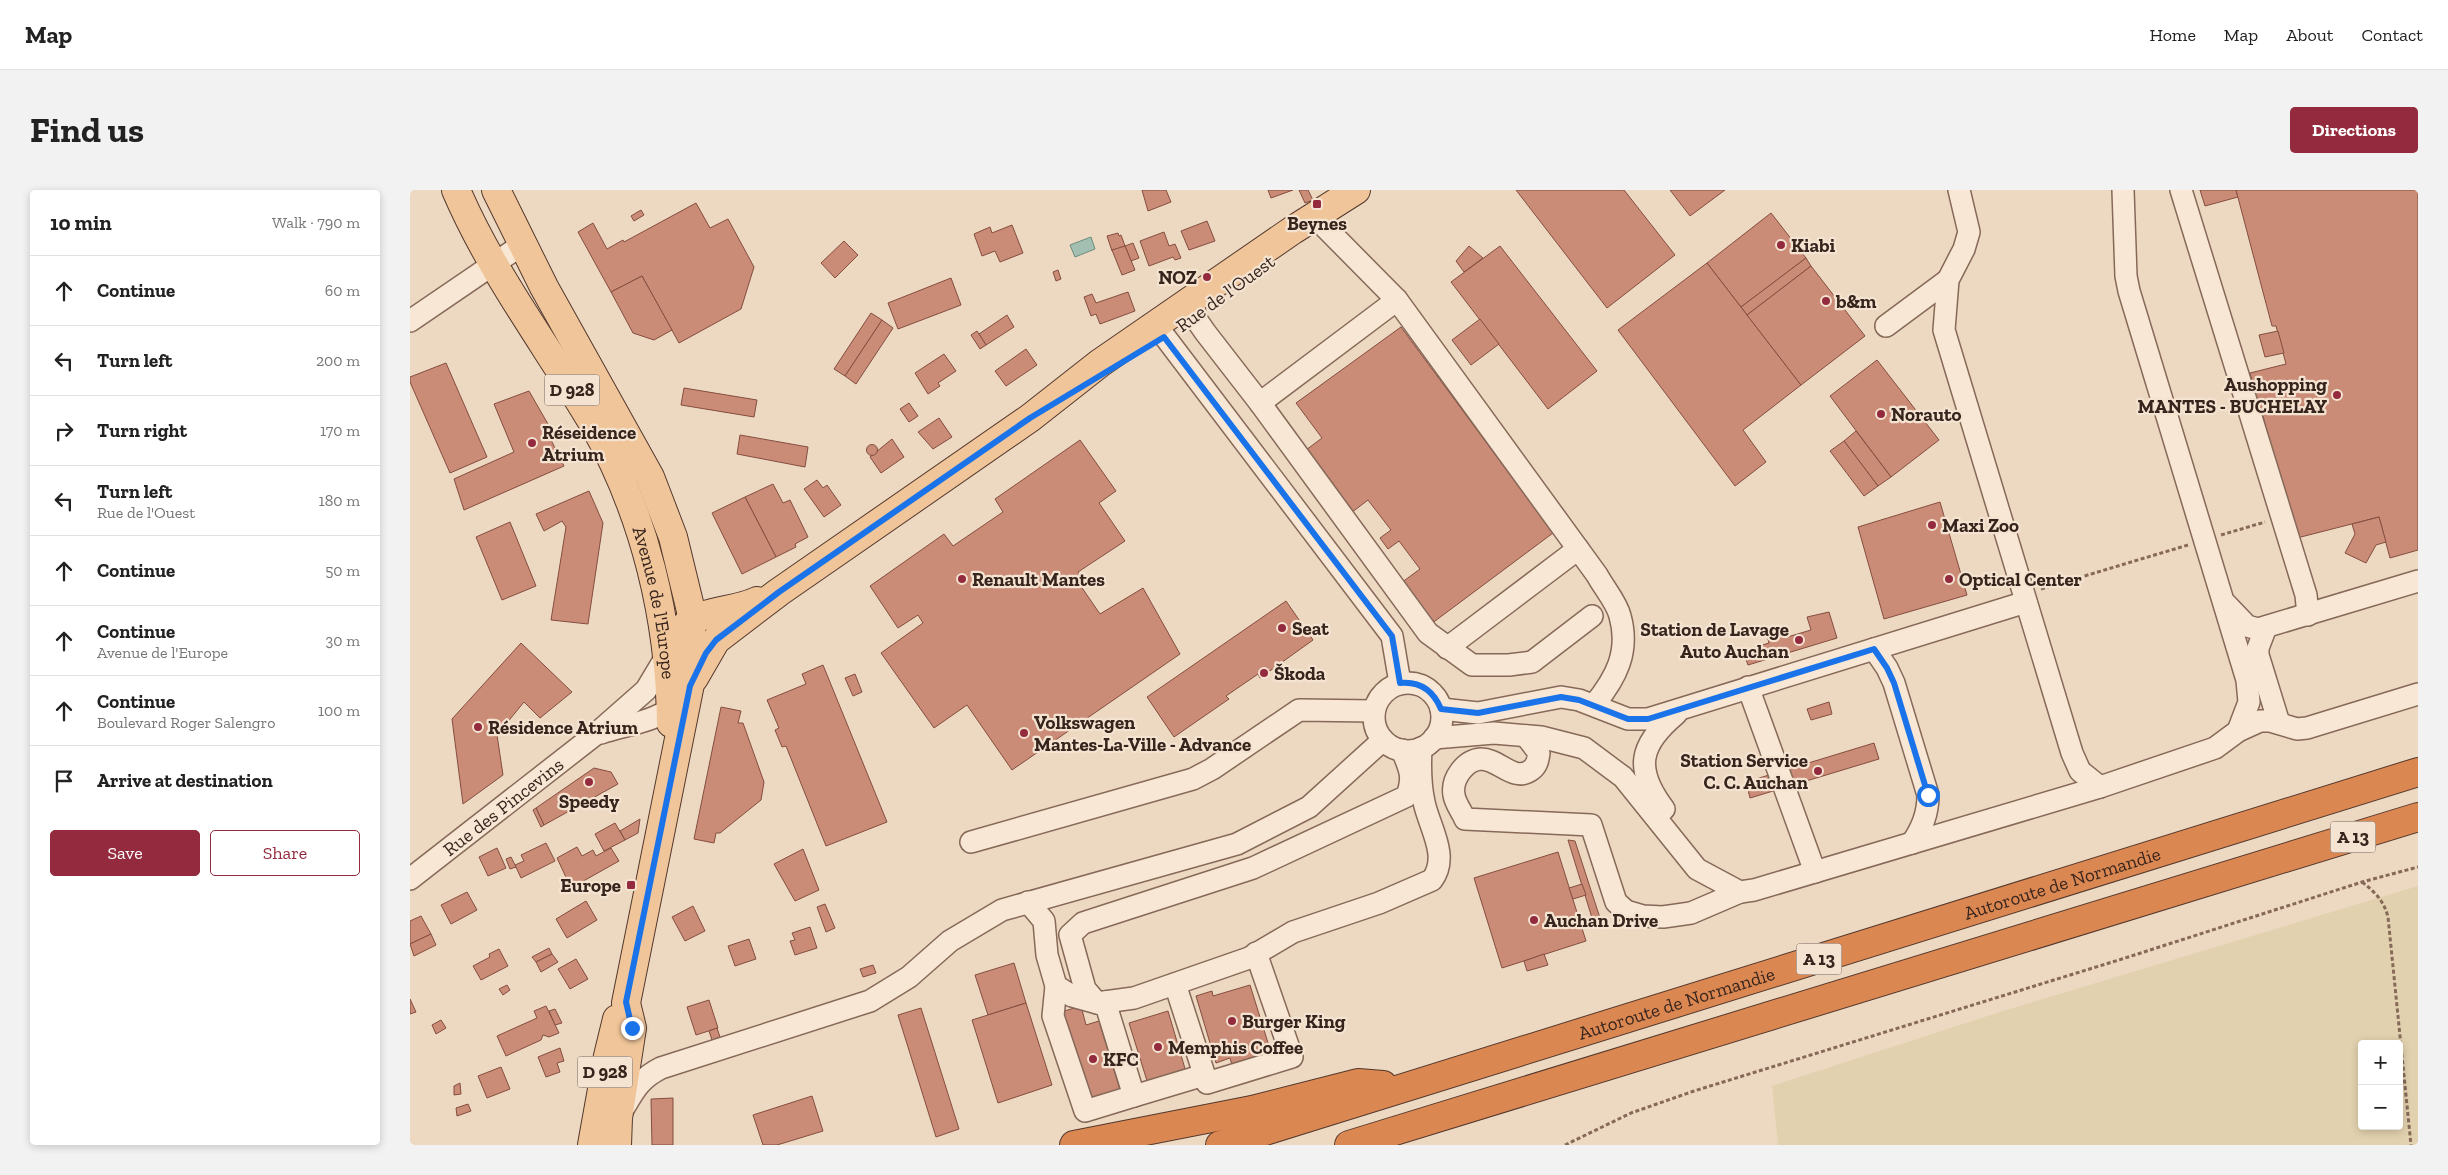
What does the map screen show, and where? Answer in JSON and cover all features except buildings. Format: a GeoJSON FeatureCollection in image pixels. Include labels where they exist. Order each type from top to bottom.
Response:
{"type":"FeatureCollection","features":[{"type":"Feature","properties":{"kind":"highway","name":"Autoroute de Normandie"},"geometry":{"type":"LineString","coordinates":[[1220,1145],[2418,772]]}},
{"type":"Feature","properties":{"kind":"highway","name":"A 13"},"geometry":{"type":"LineString","coordinates":[[1349,1145],[2418,817]]}},
{"type":"Feature","properties":{"kind":"highway"},"geometry":{"type":"LineString","coordinates":[[1074,1145],[1252,1110],[1358,1083],[1407,1087]]}},
{"type":"Feature","properties":{"kind":"highway"},"geometry":{"type":"LineString","coordinates":[[1402,1145],[1457,1112]]}},
{"type":"Feature","properties":{"kind":"main road","name":"Avenue de l'Europe"},"geometry":{"type":"LineString","coordinates":[[456,190],[471,225],[586,412],[610,456],[637,521],[648,555],[667,655],[671,699],[672,755],[626,1002]]}},
{"type":"Feature","properties":{"kind":"main road","name":"Avenue de l'Europe"},"geometry":{"type":"LineString","coordinates":[[496,190],[544,286],[650,477],[674,536],[695,631],[671,699]]}},
{"type":"Feature","properties":{"kind":"main road","name":"Rue de l'Ouest"},"geometry":{"type":"LineString","coordinates":[[779,592],[1194,307],[1262,269],[1331,208]]}},
{"type":"Feature","properties":{"kind":"main road"},"geometry":{"type":"LineString","coordinates":[[682,569],[705,594],[722,603],[744,607]]}},
{"type":"Feature","properties":{"kind":"main road"},"geometry":{"type":"LineString","coordinates":[[695,631],[708,613],[744,607],[779,592]]}},
{"type":"Feature","properties":{"kind":"main road"},"geometry":{"type":"LineString","coordinates":[[667,655],[675,637],[695,631],[779,592]]}},
{"type":"Feature","properties":{"kind":"main road"},"geometry":{"type":"LineString","coordinates":[[658,603],[667,617],[695,631]]}},
{"type":"Feature","properties":{"kind":"main road","name":"D 928"},"geometry":{"type":"LineString","coordinates":[[617,1145],[618,1118],[632,1028],[626,1002]]}},
{"type":"Feature","properties":{"kind":"main road","name":"D 928"},"geometry":{"type":"LineString","coordinates":[[592,1145],[614,1024],[626,1002]]}},
{"type":"Feature","properties":{"kind":"street"},"geometry":{"type":"LineString","coordinates":[[1959,190],[1969,232],[1964,249],[1948,280],[1944,330],[2076,766],[2085,776],[2100,787]]}},
{"type":"Feature","properties":{"kind":"street"},"geometry":{"type":"LineString","coordinates":[[2123,190],[2126,276],[2129,291],[2249,690],[2246,710],[2238,730]]}},
{"type":"Feature","properties":{"kind":"street"},"geometry":{"type":"LineString","coordinates":[[2181,190],[2306,595],[2308,615]]}},
{"type":"Feature","properties":{"kind":"street"},"geometry":{"type":"LineString","coordinates":[[1331,208],[1597,576],[1620,615],[1622,644],[1619,667],[1612,682],[1594,705]]}},
{"type":"Feature","properties":{"kind":"street"},"geometry":{"type":"LineString","coordinates":[[410,321],[523,244]]}},
{"type":"Feature","properties":{"kind":"street"},"geometry":{"type":"LineString","coordinates":[[1886,326],[1948,280]]}},
{"type":"Feature","properties":{"kind":"street"},"geometry":{"type":"LineString","coordinates":[[1260,403],[1397,300]]}},
{"type":"Feature","properties":{"kind":"street"},"geometry":{"type":"LineString","coordinates":[[1194,307],[1260,403],[1428,632],[1447,648],[1472,665],[1509,665],[1532,662],[1592,616]]}},
{"type":"Feature","properties":{"kind":"street"},"geometry":{"type":"LineString","coordinates":[[1160,331],[1392,636],[1400,683]]}},
{"type":"Feature","properties":{"kind":"street"},"geometry":{"type":"LineString","coordinates":[[1447,648],[1578,550]]}},
{"type":"Feature","properties":{"kind":"street"},"geometry":{"type":"LineString","coordinates":[[2223,601],[2247,626],[2258,629],[2418,580]]}},
{"type":"Feature","properties":{"kind":"street"},"geometry":{"type":"LineString","coordinates":[[1441,709],[1478,713],[1561,697],[1594,705],[1628,719],[1648,719],[1874,649],[2024,596]]}},
{"type":"Feature","properties":{"kind":"street"},"geometry":{"type":"LineString","coordinates":[[2266,627],[2258,648],[2258,656],[2279,723]]}},
{"type":"Feature","properties":{"kind":"street"},"geometry":{"type":"LineString","coordinates":[[1874,649],[1887,668],[1894,683],[1928,795],[1928,809],[1912,843]]}},
{"type":"Feature","properties":{"kind":"street"},"geometry":{"type":"LineString","coordinates":[[1056,986],[1072,996],[1101,1003],[1134,998],[1256,953],[1293,932],[1379,903],[1432,880],[1440,862],[1415,799],[1412,781],[1419,745],[1440,724],[1441,709],[1430,691],[1416,684],[1400,683],[1388,689],[1379,698],[1374,711],[1377,732],[1392,747],[1419,745],[1494,733],[1541,737],[1584,748],[1623,778],[1697,868],[1740,892]]}},
{"type":"Feature","properties":{"kind":"street"},"geometry":{"type":"LineString","coordinates":[[1748,687],[1815,872]]}},
{"type":"Feature","properties":{"kind":"street"},"geometry":{"type":"LineString","coordinates":[[1526,736],[1538,753],[1535,767],[1529,772],[1514,773],[1495,763],[1481,759],[1469,762],[1457,776],[1454,795],[1466,819],[1591,825],[1616,902],[1626,911],[1643,916],[1663,917],[1691,914],[1740,892],[1754,890],[2100,787],[2215,748],[2238,730],[2260,721],[2279,723],[2297,729],[2307,728],[2418,694]]}},
{"type":"Feature","properties":{"kind":"street"},"geometry":{"type":"LineString","coordinates":[[596,734],[671,699]]}},
{"type":"Feature","properties":{"kind":"street","name":"Rue des Pincevins"},"geometry":{"type":"LineString","coordinates":[[410,879],[596,734],[671,699]]}},
{"type":"Feature","properties":{"kind":"street"},"geometry":{"type":"LineString","coordinates":[[1674,838],[1667,814],[1648,783],[1644,768],[1651,738],[1686,706]]}},
{"type":"Feature","properties":{"kind":"street"},"geometry":{"type":"LineString","coordinates":[[971,842],[1193,779],[1212,769],[1299,710],[1374,711]]}},
{"type":"Feature","properties":{"kind":"street"},"geometry":{"type":"LineString","coordinates":[[618,1118],[638,1084],[646,1075],[661,1068],[870,1001],[909,977],[950,941],[1002,910],[1237,844],[1309,807],[1383,740]]}},
{"type":"Feature","properties":{"kind":"street"},"geometry":{"type":"LineString","coordinates":[[1134,1096],[1101,1003],[1085,989],[1070,935],[1083,924],[1253,868],[1415,799]]}},
{"type":"Feature","properties":{"kind":"street"},"geometry":{"type":"LineString","coordinates":[[1028,902],[1044,921],[1047,955],[1056,986],[1053,1016],[1085,1111],[1204,1075]]}},
{"type":"Feature","properties":{"kind":"street"},"geometry":{"type":"LineString","coordinates":[[1175,984],[1207,1083],[1292,1057],[1256,953]]}},
{"type":"Feature","properties":{"kind":"path"},"geometry":{"type":"LineString","coordinates":[[2024,596],[2032,587],[2037,591],[2281,518]]}},
{"type":"Feature","properties":{"kind":"path"},"geometry":{"type":"LineString","coordinates":[[1565,1145],[1631,1113],[1694,1091],[2122,959],[2362,882],[2418,867]]}},
{"type":"Feature","properties":{"kind":"path"},"geometry":{"type":"LineString","coordinates":[[2362,882],[2377,894],[2386,907],[2388,917],[2411,1145]]}},
{"type":"Feature","properties":{"kind":"shaded area"},"geometry":{"type":"Polygon","coordinates":[[[1091,237],[1095,249],[1075,257],[1070,245],[1091,237]]]}},
{"type":"Feature","properties":{"kind":"shaded area"},"geometry":{"type":"Polygon","coordinates":[[[2418,886],[2418,1145],[1778,1145],[1772,1086],[2000,1012],[2418,886]]]}},
{"type":"Feature","properties":{"kind":"place","name":"Beynes"},"geometry":{"type":"Point","coordinates":[1317,204]}},
{"type":"Feature","properties":{"kind":"place","name":"Kiabi"},"geometry":{"type":"Point","coordinates":[1781,245]}},
{"type":"Feature","properties":{"kind":"place","name":"NOZ"},"geometry":{"type":"Point","coordinates":[1207,277]}},
{"type":"Feature","properties":{"kind":"place","name":"b&m"},"geometry":{"type":"Point","coordinates":[1826,301]}},
{"type":"Feature","properties":{"kind":"place","name":"Aushopping MANTES - BUCHELAY"},"geometry":{"type":"Point","coordinates":[2337,395]}},
{"type":"Feature","properties":{"kind":"place","name":"Norauto"},"geometry":{"type":"Point","coordinates":[1881,414]}},
{"type":"Feature","properties":{"kind":"place","name":"Réseidence Atrium"},"geometry":{"type":"Point","coordinates":[532,443]}},
{"type":"Feature","properties":{"kind":"place","name":"Maxi Zoo"},"geometry":{"type":"Point","coordinates":[1932,525]}},
{"type":"Feature","properties":{"kind":"place","name":"Renault Mantes"},"geometry":{"type":"Point","coordinates":[962,579]}},
{"type":"Feature","properties":{"kind":"place","name":"Optical Center"},"geometry":{"type":"Point","coordinates":[1949,579]}},
{"type":"Feature","properties":{"kind":"place","name":"Seat"},"geometry":{"type":"Point","coordinates":[1282,628]}},
{"type":"Feature","properties":{"kind":"place","name":"Station de Lavage Auto Auchan"},"geometry":{"type":"Point","coordinates":[1799,640]}},
{"type":"Feature","properties":{"kind":"place","name":"Škoda"},"geometry":{"type":"Point","coordinates":[1264,673]}},
{"type":"Feature","properties":{"kind":"place","name":"Résidence Atrium"},"geometry":{"type":"Point","coordinates":[478,727]}},
{"type":"Feature","properties":{"kind":"place","name":"Volkswagen Mantes-La-Ville - Advance"},"geometry":{"type":"Point","coordinates":[1024,733]}},
{"type":"Feature","properties":{"kind":"place","name":"Station Service C. C. Auchan"},"geometry":{"type":"Point","coordinates":[1818,771]}},
{"type":"Feature","properties":{"kind":"place","name":"Speedy"},"geometry":{"type":"Point","coordinates":[589,782]}},
{"type":"Feature","properties":{"kind":"place","name":"Europe"},"geometry":{"type":"Point","coordinates":[631,885]}},
{"type":"Feature","properties":{"kind":"place","name":"Auchan Drive"},"geometry":{"type":"Point","coordinates":[1534,920]}},
{"type":"Feature","properties":{"kind":"place","name":"Burger King"},"geometry":{"type":"Point","coordinates":[1232,1021]}},
{"type":"Feature","properties":{"kind":"place","name":"Memphis Coffee"},"geometry":{"type":"Point","coordinates":[1158,1047]}},
{"type":"Feature","properties":{"kind":"place","name":"KFC"},"geometry":{"type":"Point","coordinates":[1093,1059]}},
{"type":"Feature","properties":{"kind":"route"},"geometry":{"type":"LineString","coordinates":[[632,1028],[626,1002],[672,768],[690,686],[706,653],[716,640],[779,592],[1030,418],[1164,337],[1392,636],[1400,683],[1410,682],[1421,685],[1437,699],[1441,709],[1478,713],[1561,697],[1579,700],[1628,719],[1648,719],[1874,649],[1887,668],[1894,683],[1928,795]]}}]}
